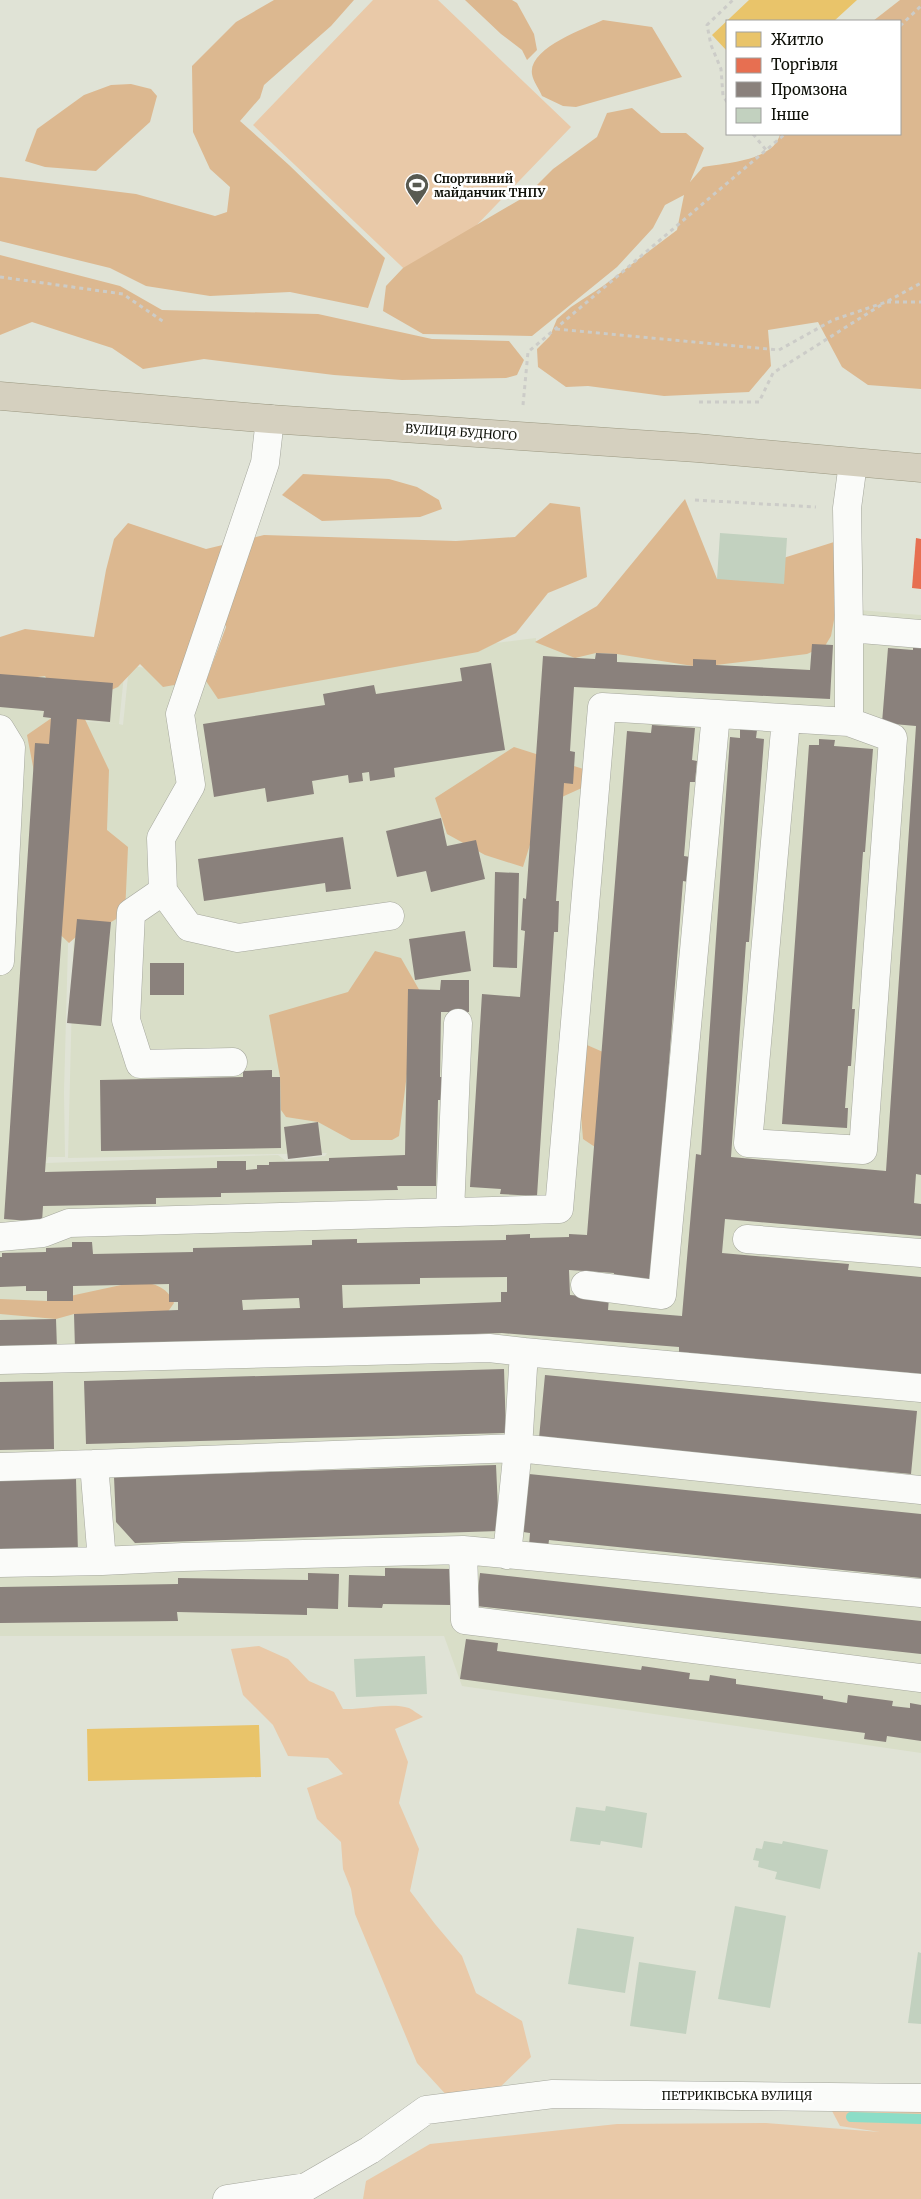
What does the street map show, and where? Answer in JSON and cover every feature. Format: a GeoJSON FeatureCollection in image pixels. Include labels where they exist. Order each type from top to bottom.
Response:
{"type":"FeatureCollection","features":[{"type":"Feature","properties":{"kind":"highway","name":"ВУЛИЦЯ БУДНОГО"},"geometry":{"type":"LineString","coordinates":[[0,396],[270,419],[697,448],[921,468]]}},
{"type":"Feature","properties":{"kind":"street"},"geometry":{"type":"LineString","coordinates":[[270,419],[265,463],[180,714],[191,785],[160,838],[163,891],[188,927],[238,938],[390,916]]}},
{"type":"Feature","properties":{"kind":"street"},"geometry":{"type":"LineString","coordinates":[[849,722],[847,508],[853,463]]}},
{"type":"Feature","properties":{"kind":"street"},"geometry":{"type":"LineString","coordinates":[[849,628],[921,634]]}},
{"type":"Feature","properties":{"kind":"street"},"geometry":{"type":"LineString","coordinates":[[0,1237],[44,1233],[69,1223],[559,1208],[602,707],[849,722],[893,738],[863,1150],[748,1143],[786,719]]}},
{"type":"Feature","properties":{"kind":"street"},"geometry":{"type":"LineString","coordinates":[[585,1285],[662,1295],[716,714]]}},
{"type":"Feature","properties":{"kind":"street"},"geometry":{"type":"LineString","coordinates":[[0,729],[11,747],[0,961]]}},
{"type":"Feature","properties":{"kind":"street"},"geometry":{"type":"LineString","coordinates":[[163,891],[131,913],[126,1020],[140,1064],[233,1062]]}},
{"type":"Feature","properties":{"kind":"street"},"geometry":{"type":"LineString","coordinates":[[450,1212],[458,1023]]}},
{"type":"Feature","properties":{"kind":"street"},"geometry":{"type":"LineString","coordinates":[[747,1239],[921,1252]]}},
{"type":"Feature","properties":{"kind":"street"},"geometry":{"type":"LineString","coordinates":[[0,1360],[489,1348],[921,1388]]}},
{"type":"Feature","properties":{"kind":"street"},"geometry":{"type":"LineString","coordinates":[[507,1554],[518,1448],[524,1352]]}},
{"type":"Feature","properties":{"kind":"street"},"geometry":{"type":"LineString","coordinates":[[0,1467],[518,1448],[921,1490]]}},
{"type":"Feature","properties":{"kind":"street"},"geometry":{"type":"LineString","coordinates":[[94,1464],[102,1561]]}},
{"type":"Feature","properties":{"kind":"street"},"geometry":{"type":"LineString","coordinates":[[463,1550],[465,1620],[921,1678]]}},
{"type":"Feature","properties":{"kind":"street"},"geometry":{"type":"LineString","coordinates":[[0,1563],[463,1550],[921,1593]]}},
{"type":"Feature","properties":{"kind":"street","name":"ПЕТРИКІВСЬКА ВУЛИЦЯ"},"geometry":{"type":"LineString","coordinates":[[227,2199],[306,2186],[370,2150],[426,2110],[553,2094],[921,2098]]}},
{"type":"Feature","properties":{"kind":"path"},"geometry":{"type":"LineString","coordinates":[[726,100],[723,96],[721,69],[711,45],[707,25],[733,0]]}},
{"type":"Feature","properties":{"kind":"path"},"geometry":{"type":"LineString","coordinates":[[901,25],[921,6]]}},
{"type":"Feature","properties":{"kind":"path"},"geometry":{"type":"LineString","coordinates":[[754,135],[767,151]]}},
{"type":"Feature","properties":{"kind":"path"},"geometry":{"type":"LineString","coordinates":[[520,436],[528,352],[784,135]]}},
{"type":"Feature","properties":{"kind":"path"},"geometry":{"type":"LineString","coordinates":[[0,277],[123,294],[164,322]]}},
{"type":"Feature","properties":{"kind":"path"},"geometry":{"type":"LineString","coordinates":[[700,402],[759,402],[773,373],[886,302],[921,283]]}},
{"type":"Feature","properties":{"kind":"path"},"geometry":{"type":"LineString","coordinates":[[556,328],[779,350],[834,320],[886,302],[921,302]]}},
{"type":"Feature","properties":{"kind":"path"},"geometry":{"type":"LineString","coordinates":[[695,500],[847,508]]}},
{"type":"Feature","properties":{"kind":"shaded area"},"geometry":{"type":"Polygon","coordinates":[[[274,0],[354,0],[331,26],[264,85],[260,98],[240,121],[289,165],[385,258],[368,308],[290,292],[210,296],[146,286],[110,268],[0,241],[0,177],[136,194],[215,216],[227,212],[230,187],[210,169],[193,132],[192,66],[236,22],[274,0]]]}},
{"type":"Feature","properties":{"kind":"shaded area","name":"Спортивний майданчик ТНПУ"},"geometry":{"type":"Polygon","coordinates":[[[373,0],[438,0],[571,127],[420,284],[253,125],[373,0]]]}},
{"type":"Feature","properties":{"kind":"shaded area"},"geometry":{"type":"Polygon","coordinates":[[[465,0],[512,0],[517,3],[534,34],[537,50],[527,60],[522,50],[501,34],[465,0]]]}},
{"type":"Feature","properties":{"kind":"shaded area"},"geometry":{"type":"Polygon","coordinates":[[[900,0],[921,0],[921,389],[868,385],[842,367],[818,322],[768,330],[771,366],[749,392],[664,396],[588,386],[566,387],[538,367],[537,349],[550,336],[557,319],[677,230],[684,195],[665,205],[653,228],[617,267],[532,336],[423,334],[383,311],[386,286],[403,268],[526,196],[553,169],[597,137],[607,113],[632,108],[661,133],[686,133],[704,148],[690,182],[703,167],[748,159],[769,150],[776,143],[780,135],[901,135],[901,20],[874,20],[900,0]]]}},
{"type":"Feature","properties":{"kind":"shaded area"},"geometry":{"type":"Polygon","coordinates":[[[603,20],[652,27],[682,77],[576,107],[563,106],[542,96],[532,74],[533,65],[539,56],[571,34],[603,20]]]}},
{"type":"Feature","properties":{"kind":"shaded area"},"geometry":{"type":"Polygon","coordinates":[[[131,84],[151,89],[157,96],[150,122],[96,171],[45,167],[25,161],[37,129],[84,95],[111,85],[131,84]]]}},
{"type":"Feature","properties":{"kind":"shaded area"},"geometry":{"type":"Polygon","coordinates":[[[0,255],[120,286],[162,310],[318,314],[432,339],[509,341],[524,360],[517,375],[506,378],[402,380],[334,375],[204,359],[143,369],[112,348],[32,322],[0,335],[0,255]]]}},
{"type":"Feature","properties":{"kind":"shaded area"},"geometry":{"type":"Polygon","coordinates":[[[303,474],[389,479],[417,487],[439,500],[442,509],[420,517],[322,521],[282,495],[303,474]]]}},
{"type":"Feature","properties":{"kind":"shaded area"},"geometry":{"type":"Polygon","coordinates":[[[685,499],[717,579],[834,542],[843,572],[831,636],[825,646],[807,654],[693,666],[617,654],[596,653],[575,658],[535,642],[597,606],[685,499]]]}},
{"type":"Feature","properties":{"kind":"shaded area"},"geometry":{"type":"Polygon","coordinates":[[[550,503],[580,507],[587,577],[548,593],[516,633],[478,652],[218,699],[206,681],[226,627],[221,612],[180,684],[163,687],[140,664],[118,687],[81,703],[59,698],[45,676],[0,682],[0,637],[25,629],[94,637],[106,570],[114,539],[128,523],[206,549],[264,535],[456,541],[515,537],[550,503]]]}},
{"type":"Feature","properties":{"kind":"shaded area"},"geometry":{"type":"Polygon","coordinates":[[[809,606],[921,615],[921,1753],[462,1686],[444,1636],[0,1636],[0,654],[125,665],[119,724],[123,725],[129,666],[221,676],[536,638],[536,642],[809,606]],[[78,720],[68,945],[64,1092],[65,1157],[48,1157],[46,1163],[278,1155],[286,1161],[325,1156],[327,1153],[68,1158],[79,721],[118,724],[78,720]]]}},
{"type":"Feature","properties":{"kind":"shaded area"},"geometry":{"type":"Polygon","coordinates":[[[66,708],[82,713],[109,770],[107,830],[128,847],[125,914],[111,922],[93,922],[69,943],[47,922],[40,803],[27,735],[66,708]]]}},
{"type":"Feature","properties":{"kind":"shaded area"},"geometry":{"type":"Polygon","coordinates":[[[514,747],[596,773],[595,782],[542,806],[523,867],[485,855],[447,834],[435,798],[514,747]]]}},
{"type":"Feature","properties":{"kind":"shaded area"},"geometry":{"type":"Polygon","coordinates":[[[375,951],[401,958],[429,1007],[412,1035],[399,1136],[392,1140],[351,1140],[318,1122],[286,1117],[281,1110],[280,1077],[269,1015],[348,992],[375,951]]]}},
{"type":"Feature","properties":{"kind":"shaded area"},"geometry":{"type":"Polygon","coordinates":[[[587,1045],[603,1052],[601,1151],[583,1139],[576,1054],[587,1045]]]}},
{"type":"Feature","properties":{"kind":"shaded area"},"geometry":{"type":"Polygon","coordinates":[[[135,1282],[158,1286],[171,1297],[174,1303],[165,1316],[131,1317],[74,1314],[56,1319],[0,1314],[0,1299],[47,1301],[135,1282]]]}},
{"type":"Feature","properties":{"kind":"shaded area"},"geometry":{"type":"Polygon","coordinates":[[[259,1646],[288,1659],[309,1681],[334,1692],[343,1709],[401,1706],[409,1708],[423,1717],[395,1729],[408,1762],[399,1803],[419,1849],[410,1891],[462,1956],[476,1993],[522,2021],[531,2057],[490,2097],[450,2099],[417,2063],[355,1914],[351,1889],[343,1869],[341,1842],[317,1819],[307,1788],[343,1774],[328,1758],[288,1756],[273,1725],[243,1695],[231,1649],[259,1646]]]}},
{"type":"Feature","properties":{"kind":"shaded area"},"geometry":{"type":"Polygon","coordinates":[[[848,2101],[921,2104],[921,2199],[363,2199],[366,2181],[430,2144],[617,2124],[766,2123],[880,2132],[840,2126],[832,2111],[848,2101]]]}},
{"type":"Feature","properties":{"kind":"building: Житло"},"geometry":{"type":"Polygon","coordinates":[[[749,0],[857,0],[835,20],[728,20],[749,0]]]}},
{"type":"Feature","properties":{"kind":"building: Житло"},"geometry":{"type":"Polygon","coordinates":[[[726,22],[726,50],[712,35],[726,22]]]}},
{"type":"Feature","properties":{"kind":"building: Житло"},"geometry":{"type":"Polygon","coordinates":[[[259,1725],[261,1777],[88,1781],[87,1729],[259,1725]]]}},
{"type":"Feature","properties":{"kind":"building: Торгівля"},"geometry":{"type":"Polygon","coordinates":[[[916,538],[921,539],[921,589],[912,588],[916,538]]]}},
{"type":"Feature","properties":{"kind":"building: Промзона"},"geometry":{"type":"Polygon","coordinates":[[[812,644],[833,645],[830,699],[574,687],[570,751],[575,752],[573,784],[564,783],[556,901],[559,901],[558,932],[554,932],[537,1196],[500,1194],[501,1189],[470,1187],[482,994],[520,997],[525,931],[521,930],[523,898],[526,899],[543,656],[595,659],[596,653],[617,654],[617,662],[693,666],[693,659],[716,660],[716,665],[810,670],[812,644]]]}},
{"type":"Feature","properties":{"kind":"building: Промзона"},"geometry":{"type":"Polygon","coordinates":[[[913,646],[921,646],[921,1175],[916,1174],[914,1203],[921,1204],[921,1236],[725,1219],[722,1253],[849,1264],[848,1270],[921,1277],[921,1374],[679,1352],[679,1347],[502,1333],[75,1349],[74,1314],[178,1310],[178,1302],[169,1302],[169,1284],[73,1286],[73,1301],[47,1301],[47,1291],[26,1291],[26,1286],[0,1287],[0,1257],[2,1257],[2,1253],[46,1252],[46,1248],[72,1247],[72,1242],[92,1242],[93,1254],[193,1252],[193,1248],[312,1245],[312,1240],[357,1239],[357,1243],[506,1240],[506,1235],[530,1234],[530,1238],[569,1237],[569,1234],[587,1235],[627,731],[651,733],[652,725],[695,728],[692,760],[697,761],[695,782],[690,782],[684,856],[690,857],[688,882],[683,881],[652,1283],[613,1279],[614,1273],[569,1270],[570,1295],[609,1298],[608,1310],[682,1316],[696,1154],[701,1155],[730,737],[740,738],[740,728],[757,730],[756,738],[764,739],[749,942],[746,942],[731,1157],[886,1171],[916,726],[882,723],[888,648],[913,650],[913,646]],[[507,1277],[420,1278],[420,1284],[342,1285],[343,1308],[501,1302],[501,1292],[507,1292],[507,1277]],[[299,1298],[242,1300],[243,1310],[300,1308],[299,1298]]]}},
{"type":"Feature","properties":{"kind":"building: Промзона"},"geometry":{"type":"Polygon","coordinates":[[[491,663],[505,750],[394,768],[395,777],[370,781],[369,772],[362,773],[363,781],[349,783],[348,775],[312,781],[314,794],[267,802],[265,788],[214,797],[203,724],[325,705],[323,694],[374,685],[376,694],[462,681],[460,668],[491,663]]]}},
{"type":"Feature","properties":{"kind":"building: Промзона"},"geometry":{"type":"Polygon","coordinates":[[[0,674],[113,683],[110,722],[77,719],[45,1172],[217,1168],[217,1161],[246,1161],[246,1170],[257,1169],[257,1165],[269,1165],[269,1162],[329,1161],[329,1158],[405,1155],[408,989],[440,990],[441,980],[469,980],[469,1012],[441,1012],[440,1077],[443,1077],[442,1100],[438,1100],[436,1186],[397,1186],[398,1190],[221,1193],[221,1197],[156,1198],[156,1204],[43,1206],[42,1222],[4,1219],[35,743],[49,744],[51,718],[43,717],[44,711],[0,707],[0,674]]]}},
{"type":"Feature","properties":{"kind":"building: Промзона"},"geometry":{"type":"Polygon","coordinates":[[[819,739],[835,740],[834,746],[873,749],[865,852],[863,852],[852,1009],[855,1009],[851,1066],[848,1066],[845,1108],[848,1108],[847,1128],[782,1124],[809,745],[819,745],[819,739]]]}},
{"type":"Feature","properties":{"kind":"building: Промзона"},"geometry":{"type":"Polygon","coordinates":[[[441,818],[447,846],[476,840],[485,879],[431,892],[426,871],[397,877],[386,831],[441,818]]]}},
{"type":"Feature","properties":{"kind":"building: Промзона"},"geometry":{"type":"Polygon","coordinates":[[[343,837],[351,889],[326,892],[325,883],[204,901],[198,859],[343,837]]]}},
{"type":"Feature","properties":{"kind":"building: Промзона"},"geometry":{"type":"Polygon","coordinates":[[[495,872],[519,873],[517,968],[493,967],[495,872]]]}},
{"type":"Feature","properties":{"kind":"building: Промзона"},"geometry":{"type":"Polygon","coordinates":[[[77,919],[111,922],[101,1026],[67,1023],[77,919]]]}},
{"type":"Feature","properties":{"kind":"building: Промзона"},"geometry":{"type":"Polygon","coordinates":[[[465,931],[471,971],[415,980],[409,939],[465,931]]]}},
{"type":"Feature","properties":{"kind":"building: Промзона"},"geometry":{"type":"Polygon","coordinates":[[[150,963],[184,963],[184,995],[150,995],[150,963]]]}},
{"type":"Feature","properties":{"kind":"building: Промзона"},"geometry":{"type":"Polygon","coordinates":[[[272,1070],[272,1077],[280,1077],[281,1148],[101,1151],[100,1080],[243,1077],[243,1071],[272,1070]]]}},
{"type":"Feature","properties":{"kind":"building: Промзона"},"geometry":{"type":"Polygon","coordinates":[[[318,1122],[322,1155],[288,1159],[284,1127],[318,1122]]]}},
{"type":"Feature","properties":{"kind":"building: Промзона"},"geometry":{"type":"Polygon","coordinates":[[[56,1319],[57,1349],[0,1350],[0,1320],[56,1319]]]}},
{"type":"Feature","properties":{"kind":"building: Промзона"},"geometry":{"type":"Polygon","coordinates":[[[504,1369],[506,1433],[86,1444],[84,1381],[504,1369]]]}},
{"type":"Feature","properties":{"kind":"building: Промзона"},"geometry":{"type":"Polygon","coordinates":[[[545,1375],[917,1411],[911,1474],[539,1438],[545,1375]]]}},
{"type":"Feature","properties":{"kind":"building: Промзона"},"geometry":{"type":"Polygon","coordinates":[[[53,1381],[54,1449],[0,1450],[0,1382],[53,1381]]]}},
{"type":"Feature","properties":{"kind":"building: Промзона"},"geometry":{"type":"Polygon","coordinates":[[[496,1465],[499,1531],[135,1543],[116,1522],[114,1477],[496,1465]]]}},
{"type":"Feature","properties":{"kind":"building: Промзона"},"geometry":{"type":"Polygon","coordinates":[[[529,1474],[921,1514],[921,1578],[549,1540],[548,1547],[529,1545],[530,1533],[523,1532],[529,1474]]]}},
{"type":"Feature","properties":{"kind":"building: Промзона"},"geometry":{"type":"Polygon","coordinates":[[[76,1479],[78,1553],[0,1555],[0,1481],[76,1479]]]}},
{"type":"Feature","properties":{"kind":"building: Промзона"},"geometry":{"type":"Polygon","coordinates":[[[385,1568],[452,1569],[451,1605],[383,1604],[382,1608],[348,1607],[349,1575],[385,1576],[385,1568]]]}},
{"type":"Feature","properties":{"kind":"building: Промзона"},"geometry":{"type":"Polygon","coordinates":[[[308,1573],[339,1574],[338,1609],[307,1608],[307,1615],[177,1612],[178,1621],[0,1623],[0,1587],[178,1584],[178,1578],[308,1580],[308,1573]]]}},
{"type":"Feature","properties":{"kind":"building: Промзона"},"geometry":{"type":"Polygon","coordinates":[[[480,1573],[921,1621],[921,1654],[476,1606],[480,1573]]]}},
{"type":"Feature","properties":{"kind":"building: Промзона"},"geometry":{"type":"Polygon","coordinates":[[[466,1639],[498,1643],[497,1651],[641,1670],[642,1666],[690,1673],[689,1679],[709,1681],[710,1675],[736,1679],[736,1684],[823,1696],[823,1699],[847,1703],[848,1695],[893,1701],[892,1706],[910,1708],[910,1703],[921,1705],[921,1741],[887,1736],[886,1742],[864,1739],[865,1733],[460,1679],[466,1639]]]}},
{"type":"Feature","properties":{"kind":"building: Інше"},"geometry":{"type":"Polygon","coordinates":[[[720,533],[787,538],[784,584],[717,579],[720,533]]]}},
{"type":"Feature","properties":{"kind":"building: Інше"},"geometry":{"type":"Polygon","coordinates":[[[425,1656],[427,1694],[356,1697],[354,1659],[425,1656]]]}},
{"type":"Feature","properties":{"kind":"building: Інше"},"geometry":{"type":"Polygon","coordinates":[[[606,1806],[647,1813],[642,1848],[601,1841],[600,1845],[570,1841],[576,1807],[605,1811],[606,1806]]]}},
{"type":"Feature","properties":{"kind":"building: Інше"},"geometry":{"type":"Polygon","coordinates":[[[764,1841],[782,1844],[783,1841],[828,1850],[820,1889],[775,1879],[777,1872],[758,1867],[759,1861],[753,1860],[756,1848],[762,1849],[764,1841]]]}},
{"type":"Feature","properties":{"kind":"building: Інше"},"geometry":{"type":"Polygon","coordinates":[[[735,1906],[786,1916],[770,2008],[718,1999],[735,1906]]]}},
{"type":"Feature","properties":{"kind":"building: Інше"},"geometry":{"type":"Polygon","coordinates":[[[577,1928],[634,1937],[625,1993],[568,1984],[577,1928]]]}},
{"type":"Feature","properties":{"kind":"building: Інше"},"geometry":{"type":"Polygon","coordinates":[[[918,1952],[921,1953],[921,2024],[908,2023],[918,1952]]]}},
{"type":"Feature","properties":{"kind":"building: Інше"},"geometry":{"type":"Polygon","coordinates":[[[639,1962],[696,1971],[686,2034],[630,2026],[639,1962]]]}},
{"type":"Feature","properties":{"kind":"waterway"},"geometry":{"type":"LineString","coordinates":[[851,2117],[921,2119]]}},
{"type":"Feature","properties":{"kind":"place","name":"Спортивний майданчик ТНПУ"},"geometry":{"type":"Point","coordinates":[417,206]}}]}
